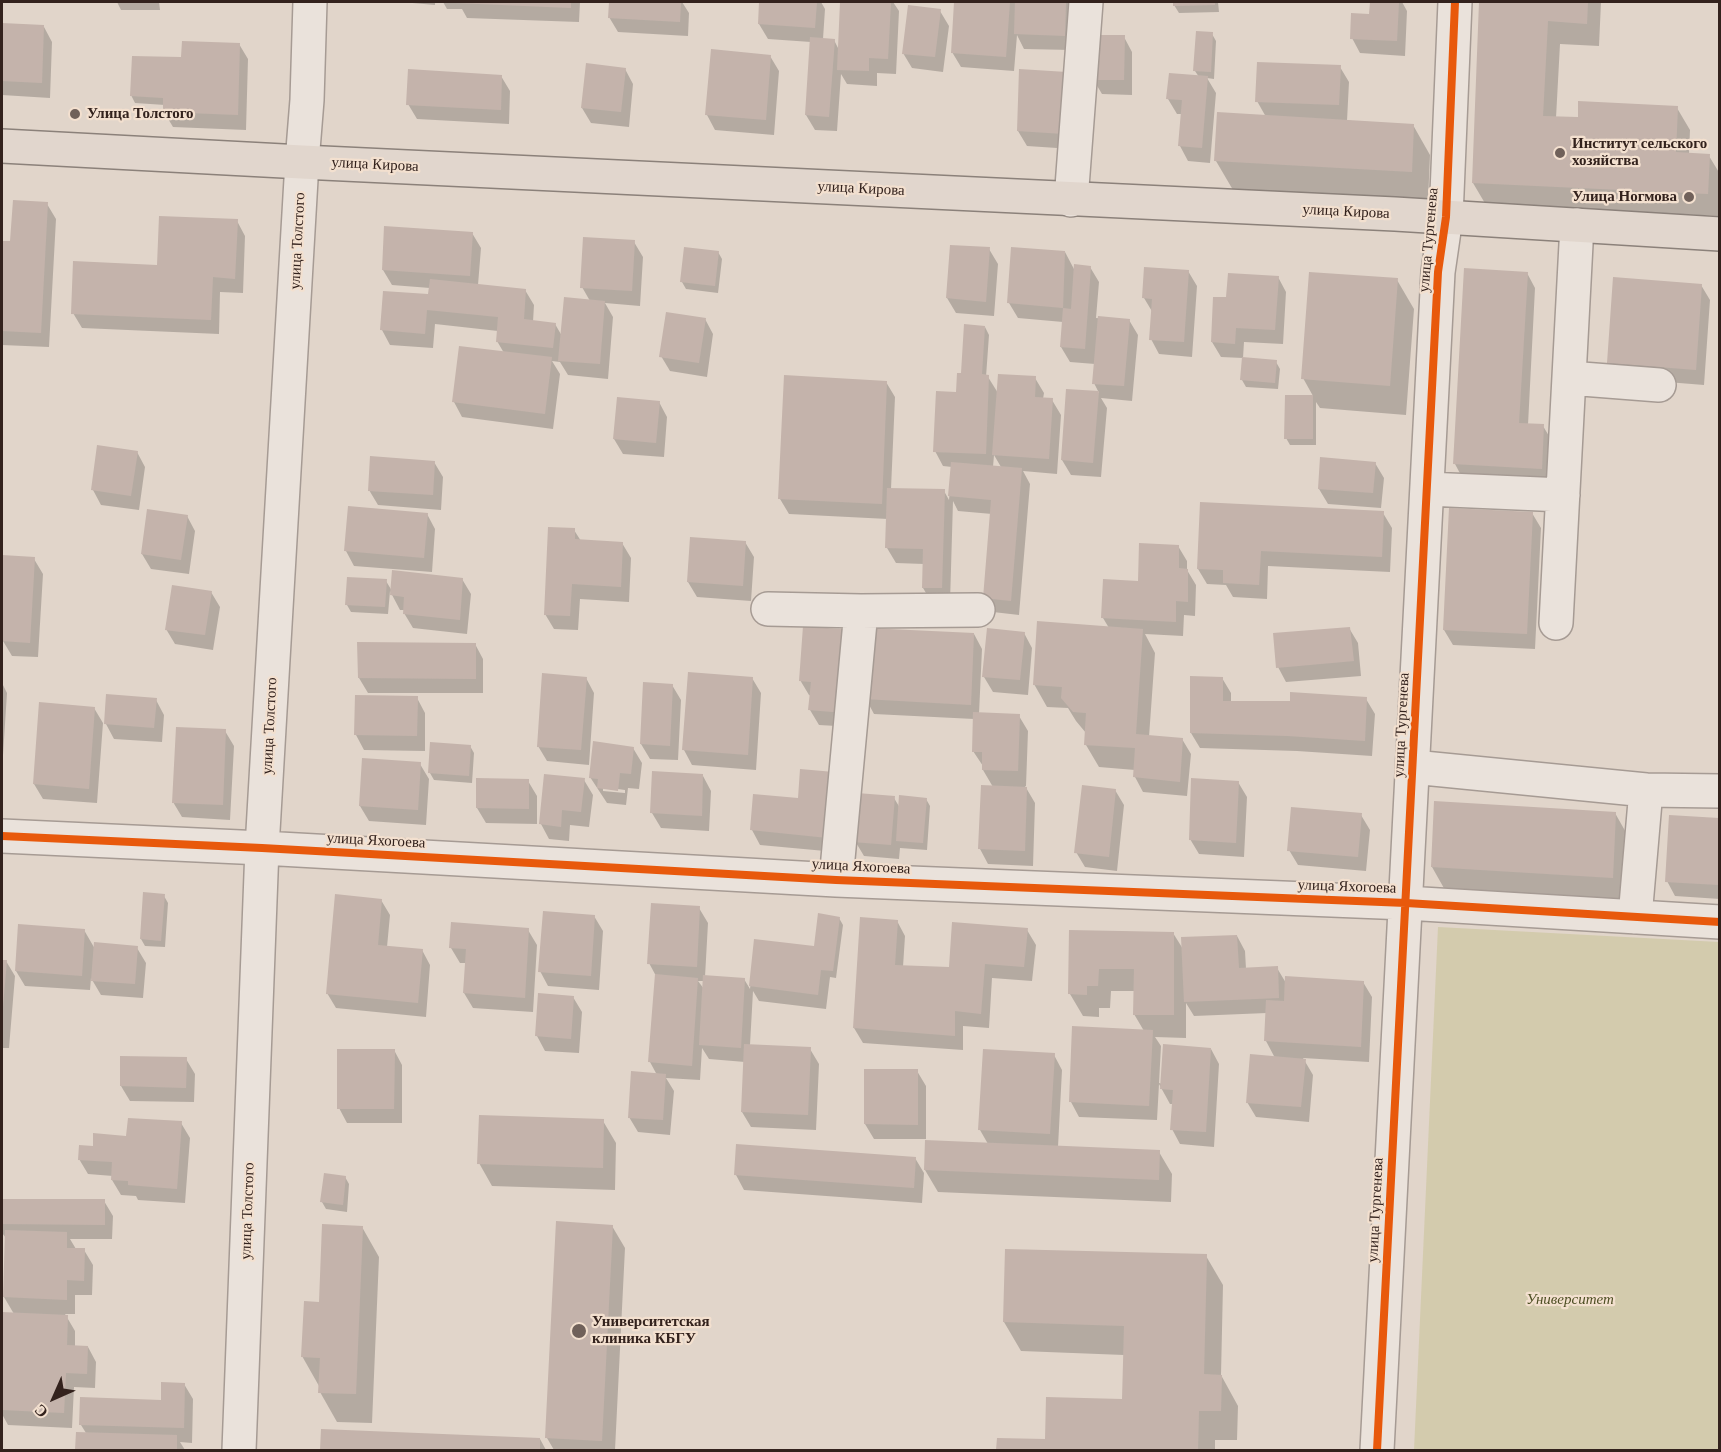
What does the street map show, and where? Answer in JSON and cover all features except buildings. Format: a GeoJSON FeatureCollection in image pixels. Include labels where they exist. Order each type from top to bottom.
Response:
{"type":"FeatureCollection","features":[{"type":"Feature","properties":{"kind":"main road","name":"улица Кирова"},"geometry":{"type":"LineString","coordinates":[[2,146],[1446,217],[1719,234]]}},
{"type":"Feature","properties":{"kind":"street","name":"улица Толстого"},"geometry":{"type":"LineString","coordinates":[[239,1450],[262,848],[307,100],[310,2]]}},
{"type":"Feature","properties":{"kind":"street"},"geometry":{"type":"LineString","coordinates":[[1071,200],[1086,2]]}},
{"type":"Feature","properties":{"kind":"street","name":"улица Тургенева"},"geometry":{"type":"LineString","coordinates":[[1377,1450],[1438,272],[1446,217],[1455,2]]}},
{"type":"Feature","properties":{"kind":"street"},"geometry":{"type":"LineString","coordinates":[[1556,623],[1577,225]]}},
{"type":"Feature","properties":{"kind":"street"},"geometry":{"type":"LineString","coordinates":[[1569,378],[1659,385]]}},
{"type":"Feature","properties":{"kind":"street"},"geometry":{"type":"LineString","coordinates":[[1427,489],[1563,495]]}},
{"type":"Feature","properties":{"kind":"street"},"geometry":{"type":"LineString","coordinates":[[768,609],[978,610]]}},
{"type":"Feature","properties":{"kind":"street"},"geometry":{"type":"LineString","coordinates":[[836,880],[861,611]]}},
{"type":"Feature","properties":{"kind":"street"},"geometry":{"type":"LineString","coordinates":[[1413,767],[1646,790],[1719,791]]}},
{"type":"Feature","properties":{"kind":"street"},"geometry":{"type":"LineString","coordinates":[[1635,917],[1646,790]]}},
{"type":"Feature","properties":{"kind":"street","name":"улица Яхогоева"},"geometry":{"type":"LineString","coordinates":[[2,836],[836,880],[1406,903],[1719,922]]}},
{"type":"Feature","properties":{"kind":"green space","name":"Университет"},"geometry":{"type":"Polygon","coordinates":[[[1438,927],[1719,942],[1719,1450],[1414,1450],[1438,927]]]}},
{"type":"Feature","properties":{"kind":"cycle path"},"geometry":{"type":"LineString","coordinates":[[1377,1450],[1438,272],[1446,217],[1455,2]]}},
{"type":"Feature","properties":{"kind":"cycle path"},"geometry":{"type":"LineString","coordinates":[[2,836],[836,880],[1406,903],[1720,922]]}},
{"type":"Feature","properties":{"kind":"place","name":"Улица Толстого"},"geometry":{"type":"Point","coordinates":[75,114]}},
{"type":"Feature","properties":{"kind":"place","name":"Институт сельского хозяйства"},"geometry":{"type":"Point","coordinates":[1560,153]}},
{"type":"Feature","properties":{"kind":"place","name":"Улица Ногмова"},"geometry":{"type":"Point","coordinates":[1689,197]}},
{"type":"Feature","properties":{"kind":"place","name":"Университетская клиника КБГУ"},"geometry":{"type":"Point","coordinates":[579,1331]}}]}
